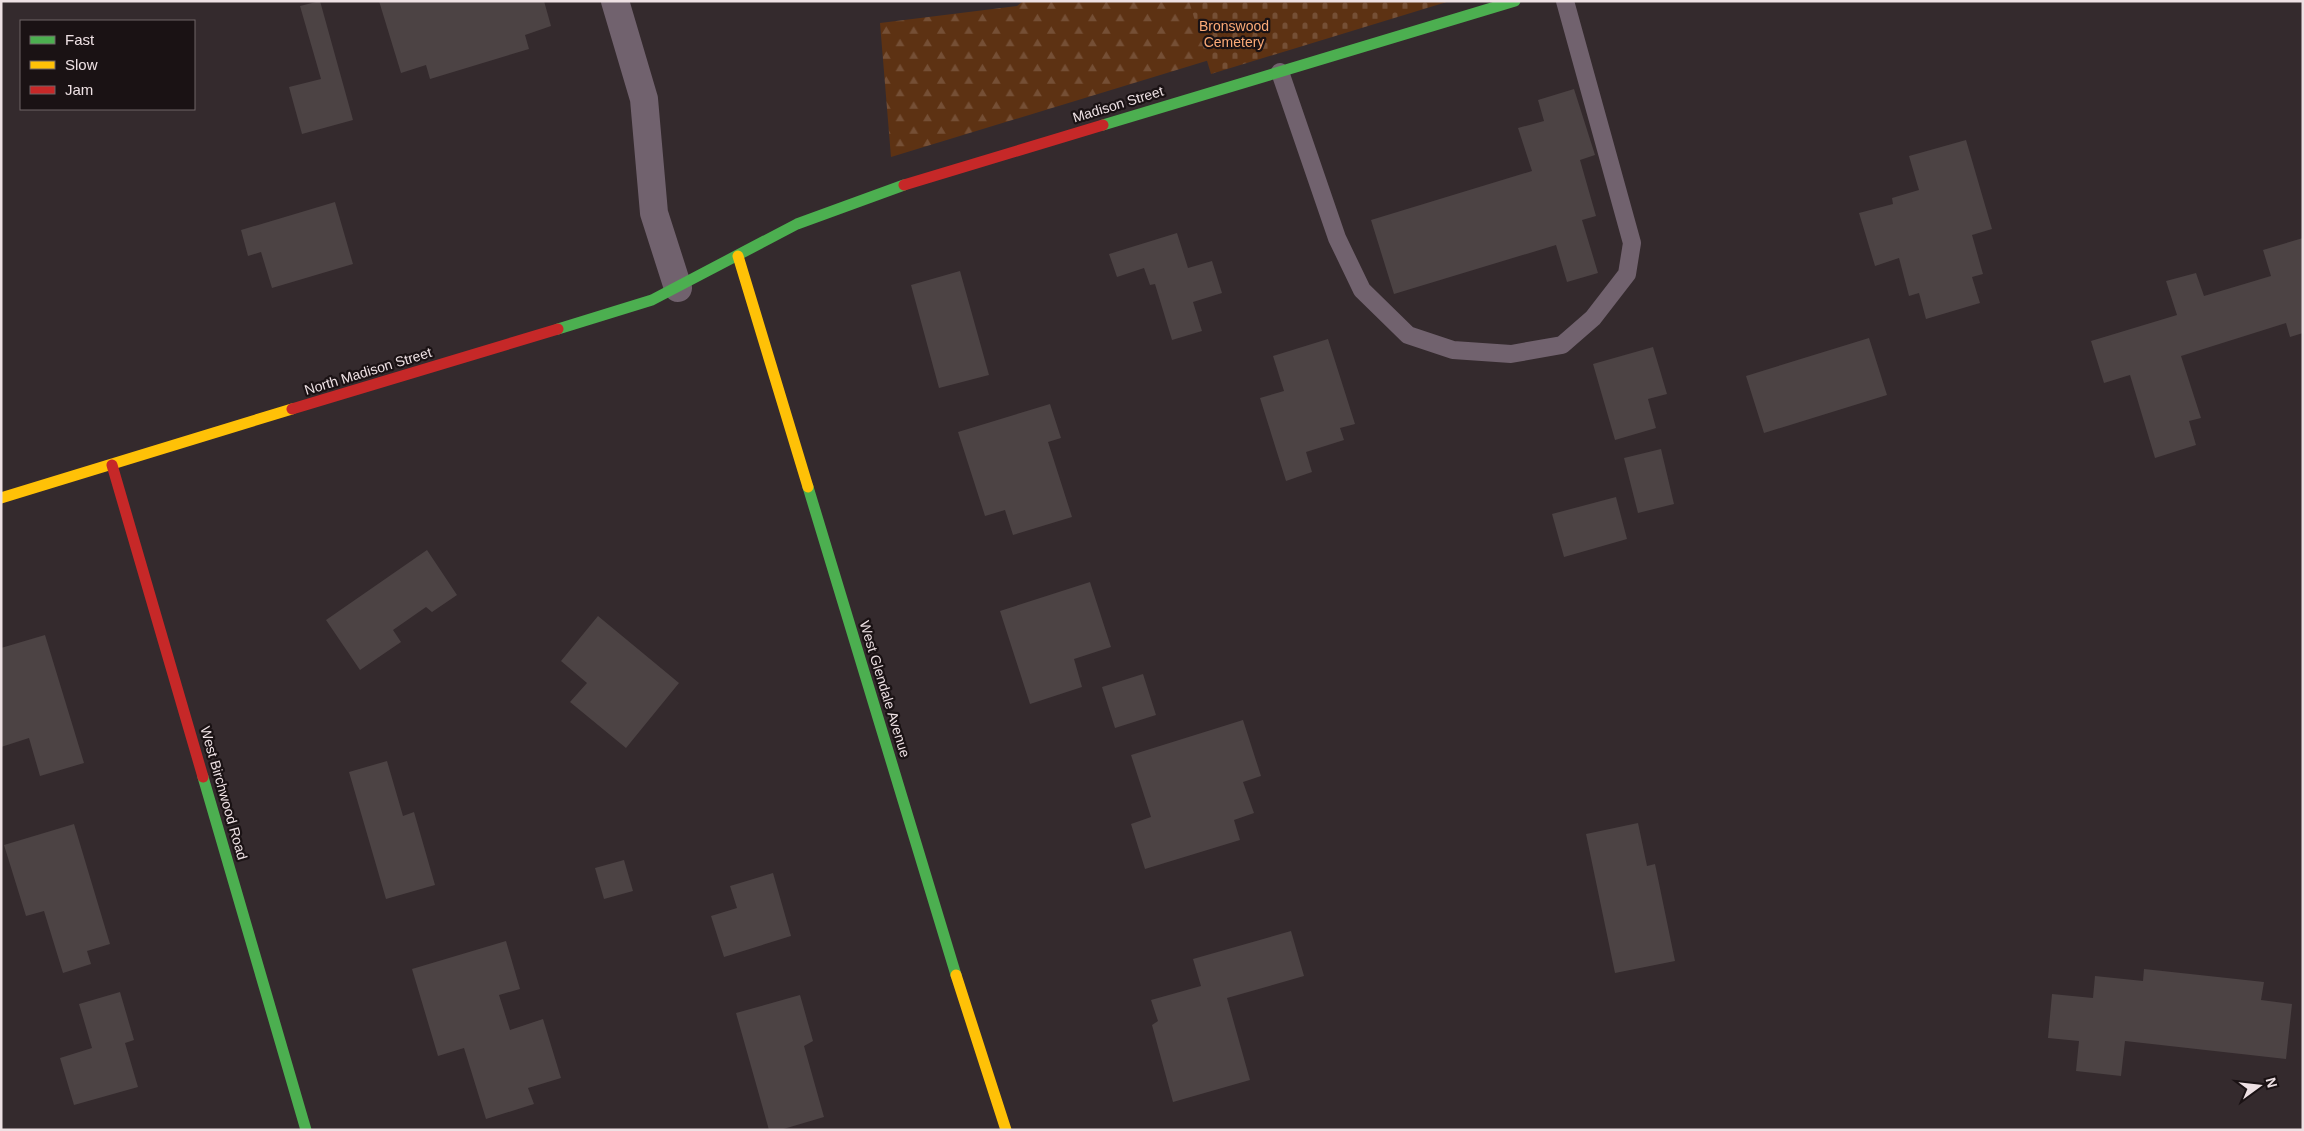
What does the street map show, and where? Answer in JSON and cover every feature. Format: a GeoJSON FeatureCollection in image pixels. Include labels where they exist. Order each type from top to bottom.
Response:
{"type":"FeatureCollection","features":[{"type":"Feature","properties":{"kind":"street"},"geometry":{"type":"LineString","coordinates":[[615,1],[644,99],[654,213],[678,288]]}},
{"type":"Feature","properties":{"kind":"street","name":"Madison Street"},"geometry":{"type":"LineString","coordinates":[[738,256],[797,224],[858,200],[1515,1]]}},
{"type":"Feature","properties":{"kind":"street","name":"North Madison Street"},"geometry":{"type":"LineString","coordinates":[[1,498],[652,300],[738,256]]}},
{"type":"Feature","properties":{"kind":"street","name":"West Glendale Avenue"},"geometry":{"type":"LineString","coordinates":[[738,256],[960,988],[1006,1130]]}},
{"type":"Feature","properties":{"kind":"street","name":"West Birchwood Road"},"geometry":{"type":"LineString","coordinates":[[112,465],[306,1130]]}},
{"type":"Feature","properties":{"kind":"lane"},"geometry":{"type":"LineString","coordinates":[[1280,72],[1337,238],[1362,290],[1408,335],[1453,350],[1511,354],[1562,345],[1592,318],[1627,274],[1632,244],[1565,1]]}},
{"type":"Feature","properties":{"kind":"green space"},"geometry":{"type":"Polygon","coordinates":[[[1023,1],[1204,1],[1216,58],[891,157],[880,23],[1017,6],[1023,1]]]}},
{"type":"Feature","properties":{"kind":"green space","name":"Bronswood Cemetery"},"geometry":{"type":"Polygon","coordinates":[[[1189,1],[1450,1],[1211,74],[1189,1]]]}},
{"type":"Feature","properties":{"kind":"building"},"geometry":{"type":"Polygon","coordinates":[[[320,1],[353,120],[302,134],[289,87],[321,79],[300,6],[320,1]]]}},
{"type":"Feature","properties":{"kind":"building"},"geometry":{"type":"Polygon","coordinates":[[[379,1],[544,1],[551,26],[525,35],[529,49],[430,79],[426,65],[401,73],[379,1]]]}},
{"type":"Feature","properties":{"kind":"building"},"geometry":{"type":"Polygon","coordinates":[[[1574,89],[1595,155],[1580,160],[1596,216],[1582,220],[1598,273],[1567,282],[1556,245],[1394,294],[1371,220],[1532,171],[1518,128],[1544,121],[1538,100],[1574,89]]]}},
{"type":"Feature","properties":{"kind":"building"},"geometry":{"type":"Polygon","coordinates":[[[1966,140],[1992,229],[1972,235],[1983,274],[1972,277],[1980,303],[1926,319],[1919,293],[1909,296],[1899,258],[1875,266],[1859,213],[1893,204],[1892,198],[1919,190],[1909,156],[1966,140]]]}},
{"type":"Feature","properties":{"kind":"building"},"geometry":{"type":"Polygon","coordinates":[[[335,202],[353,264],[272,288],[261,252],[248,256],[241,230],[335,202]]]}},
{"type":"Feature","properties":{"kind":"building"},"geometry":{"type":"Polygon","coordinates":[[[1177,233],[1188,268],[1212,261],[1222,293],[1193,302],[1202,331],[1172,340],[1155,284],[1150,285],[1144,268],[1117,277],[1109,254],[1177,233]]]}},
{"type":"Feature","properties":{"kind":"building"},"geometry":{"type":"Polygon","coordinates":[[[2303,238],[2303,333],[2290,337],[2286,323],[2181,356],[2201,418],[2189,421],[2196,445],[2155,458],[2130,375],[2104,383],[2091,341],[2177,315],[2166,281],[2196,273],[2204,296],[2271,276],[2263,250],[2303,238]]]}},
{"type":"Feature","properties":{"kind":"building"},"geometry":{"type":"Polygon","coordinates":[[[960,271],[989,375],[939,388],[911,285],[960,271]]]}},
{"type":"Feature","properties":{"kind":"building"},"geometry":{"type":"Polygon","coordinates":[[[1869,338],[1887,395],[1764,433],[1746,376],[1869,338]]]}},
{"type":"Feature","properties":{"kind":"building"},"geometry":{"type":"Polygon","coordinates":[[[1328,339],[1355,424],[1340,428],[1344,440],[1306,452],[1312,472],[1286,481],[1260,398],[1284,391],[1273,356],[1328,339]]]}},
{"type":"Feature","properties":{"kind":"building"},"geometry":{"type":"Polygon","coordinates":[[[1653,347],[1667,394],[1648,399],[1656,428],[1615,440],[1593,364],[1653,347]]]}},
{"type":"Feature","properties":{"kind":"building"},"geometry":{"type":"Polygon","coordinates":[[[1050,404],[1061,438],[1048,442],[1072,517],[1013,535],[1005,510],[985,516],[958,432],[1050,404]]]}},
{"type":"Feature","properties":{"kind":"building"},"geometry":{"type":"Polygon","coordinates":[[[1661,449],[1674,504],[1638,513],[1624,458],[1661,449]]]}},
{"type":"Feature","properties":{"kind":"building"},"geometry":{"type":"Polygon","coordinates":[[[1616,497],[1627,539],[1564,557],[1552,514],[1616,497]]]}},
{"type":"Feature","properties":{"kind":"building"},"geometry":{"type":"Polygon","coordinates":[[[427,550],[457,595],[432,612],[426,607],[393,630],[401,642],[360,670],[326,620],[427,550]]]}},
{"type":"Feature","properties":{"kind":"building"},"geometry":{"type":"Polygon","coordinates":[[[1090,582],[1111,647],[1074,659],[1082,687],[1030,704],[1000,611],[1090,582]]]}},
{"type":"Feature","properties":{"kind":"building"},"geometry":{"type":"Polygon","coordinates":[[[598,616],[679,683],[626,748],[570,702],[587,683],[561,661],[598,616]]]}},
{"type":"Feature","properties":{"kind":"building"},"geometry":{"type":"Polygon","coordinates":[[[45,635],[84,763],[40,776],[29,738],[1,747],[1,648],[45,635]]]}},
{"type":"Feature","properties":{"kind":"building"},"geometry":{"type":"Polygon","coordinates":[[[1143,674],[1156,715],[1115,728],[1102,687],[1143,674]]]}},
{"type":"Feature","properties":{"kind":"building"},"geometry":{"type":"Polygon","coordinates":[[[1243,720],[1261,776],[1243,782],[1254,813],[1234,820],[1240,840],[1145,869],[1131,824],[1151,817],[1131,755],[1243,720]]]}},
{"type":"Feature","properties":{"kind":"building"},"geometry":{"type":"Polygon","coordinates":[[[387,761],[403,816],[414,812],[435,885],[386,899],[349,772],[387,761]]]}},
{"type":"Feature","properties":{"kind":"building"},"geometry":{"type":"Polygon","coordinates":[[[1638,823],[1647,866],[1655,864],[1675,961],[1615,973],[1586,834],[1638,823]]]}},
{"type":"Feature","properties":{"kind":"building"},"geometry":{"type":"Polygon","coordinates":[[[74,824],[110,944],[87,951],[91,964],[63,973],[44,911],[26,916],[4,845],[74,824]]]}},
{"type":"Feature","properties":{"kind":"building"},"geometry":{"type":"Polygon","coordinates":[[[624,860],[633,891],[604,899],[595,868],[624,860]]]}},
{"type":"Feature","properties":{"kind":"building"},"geometry":{"type":"Polygon","coordinates":[[[773,873],[791,936],[724,957],[711,916],[737,908],[730,886],[773,873]]]}},
{"type":"Feature","properties":{"kind":"building"},"geometry":{"type":"Polygon","coordinates":[[[1291,931],[1304,976],[1227,998],[1250,1080],[1173,1102],[1152,1025],[1158,1021],[1151,1000],[1201,986],[1193,959],[1291,931]]]}},
{"type":"Feature","properties":{"kind":"building"},"geometry":{"type":"Polygon","coordinates":[[[506,941],[520,989],[499,995],[510,1030],[543,1019],[561,1078],[528,1088],[534,1104],[486,1119],[464,1048],[438,1056],[412,969],[506,941]]]}},
{"type":"Feature","properties":{"kind":"building"},"geometry":{"type":"Polygon","coordinates":[[[2144,969],[2264,982],[2261,1000],[2292,1004],[2286,1059],[2125,1041],[2121,1076],[2076,1071],[2079,1041],[2048,1038],[2052,994],[2093,998],[2095,976],[2143,981],[2144,969]]]}},
{"type":"Feature","properties":{"kind":"building"},"geometry":{"type":"Polygon","coordinates":[[[120,992],[134,1040],[125,1043],[138,1087],[74,1105],[60,1058],[92,1048],[79,1004],[120,992]]]}},
{"type":"Feature","properties":{"kind":"building"},"geometry":{"type":"Polygon","coordinates":[[[800,995],[813,1041],[804,1046],[824,1117],[780,1130],[769,1130],[736,1013],[800,995]]]}},
{"type":"Feature","properties":{"kind":"traffic: fast"},"geometry":{"type":"LineString","coordinates":[[1103,125],[1515,1]]}},
{"type":"Feature","properties":{"kind":"traffic: fast"},"geometry":{"type":"LineString","coordinates":[[558,329],[652,300],[797,224],[904,185]]}},
{"type":"Feature","properties":{"kind":"traffic: fast"},"geometry":{"type":"LineString","coordinates":[[808,487],[956,975]]}},
{"type":"Feature","properties":{"kind":"traffic: fast"},"geometry":{"type":"LineString","coordinates":[[203,777],[306,1130]]}},
{"type":"Feature","properties":{"kind":"traffic: slow"},"geometry":{"type":"LineString","coordinates":[[738,256],[808,487]]}},
{"type":"Feature","properties":{"kind":"traffic: slow"},"geometry":{"type":"LineString","coordinates":[[1,498],[292,409]]}},
{"type":"Feature","properties":{"kind":"traffic: slow"},"geometry":{"type":"LineString","coordinates":[[956,975],[1006,1130]]}},
{"type":"Feature","properties":{"kind":"traffic: jam"},"geometry":{"type":"LineString","coordinates":[[904,185],[1103,125]]}},
{"type":"Feature","properties":{"kind":"traffic: jam"},"geometry":{"type":"LineString","coordinates":[[292,409],[558,329]]}},
{"type":"Feature","properties":{"kind":"traffic: jam"},"geometry":{"type":"LineString","coordinates":[[112,465],[203,777]]}}]}
